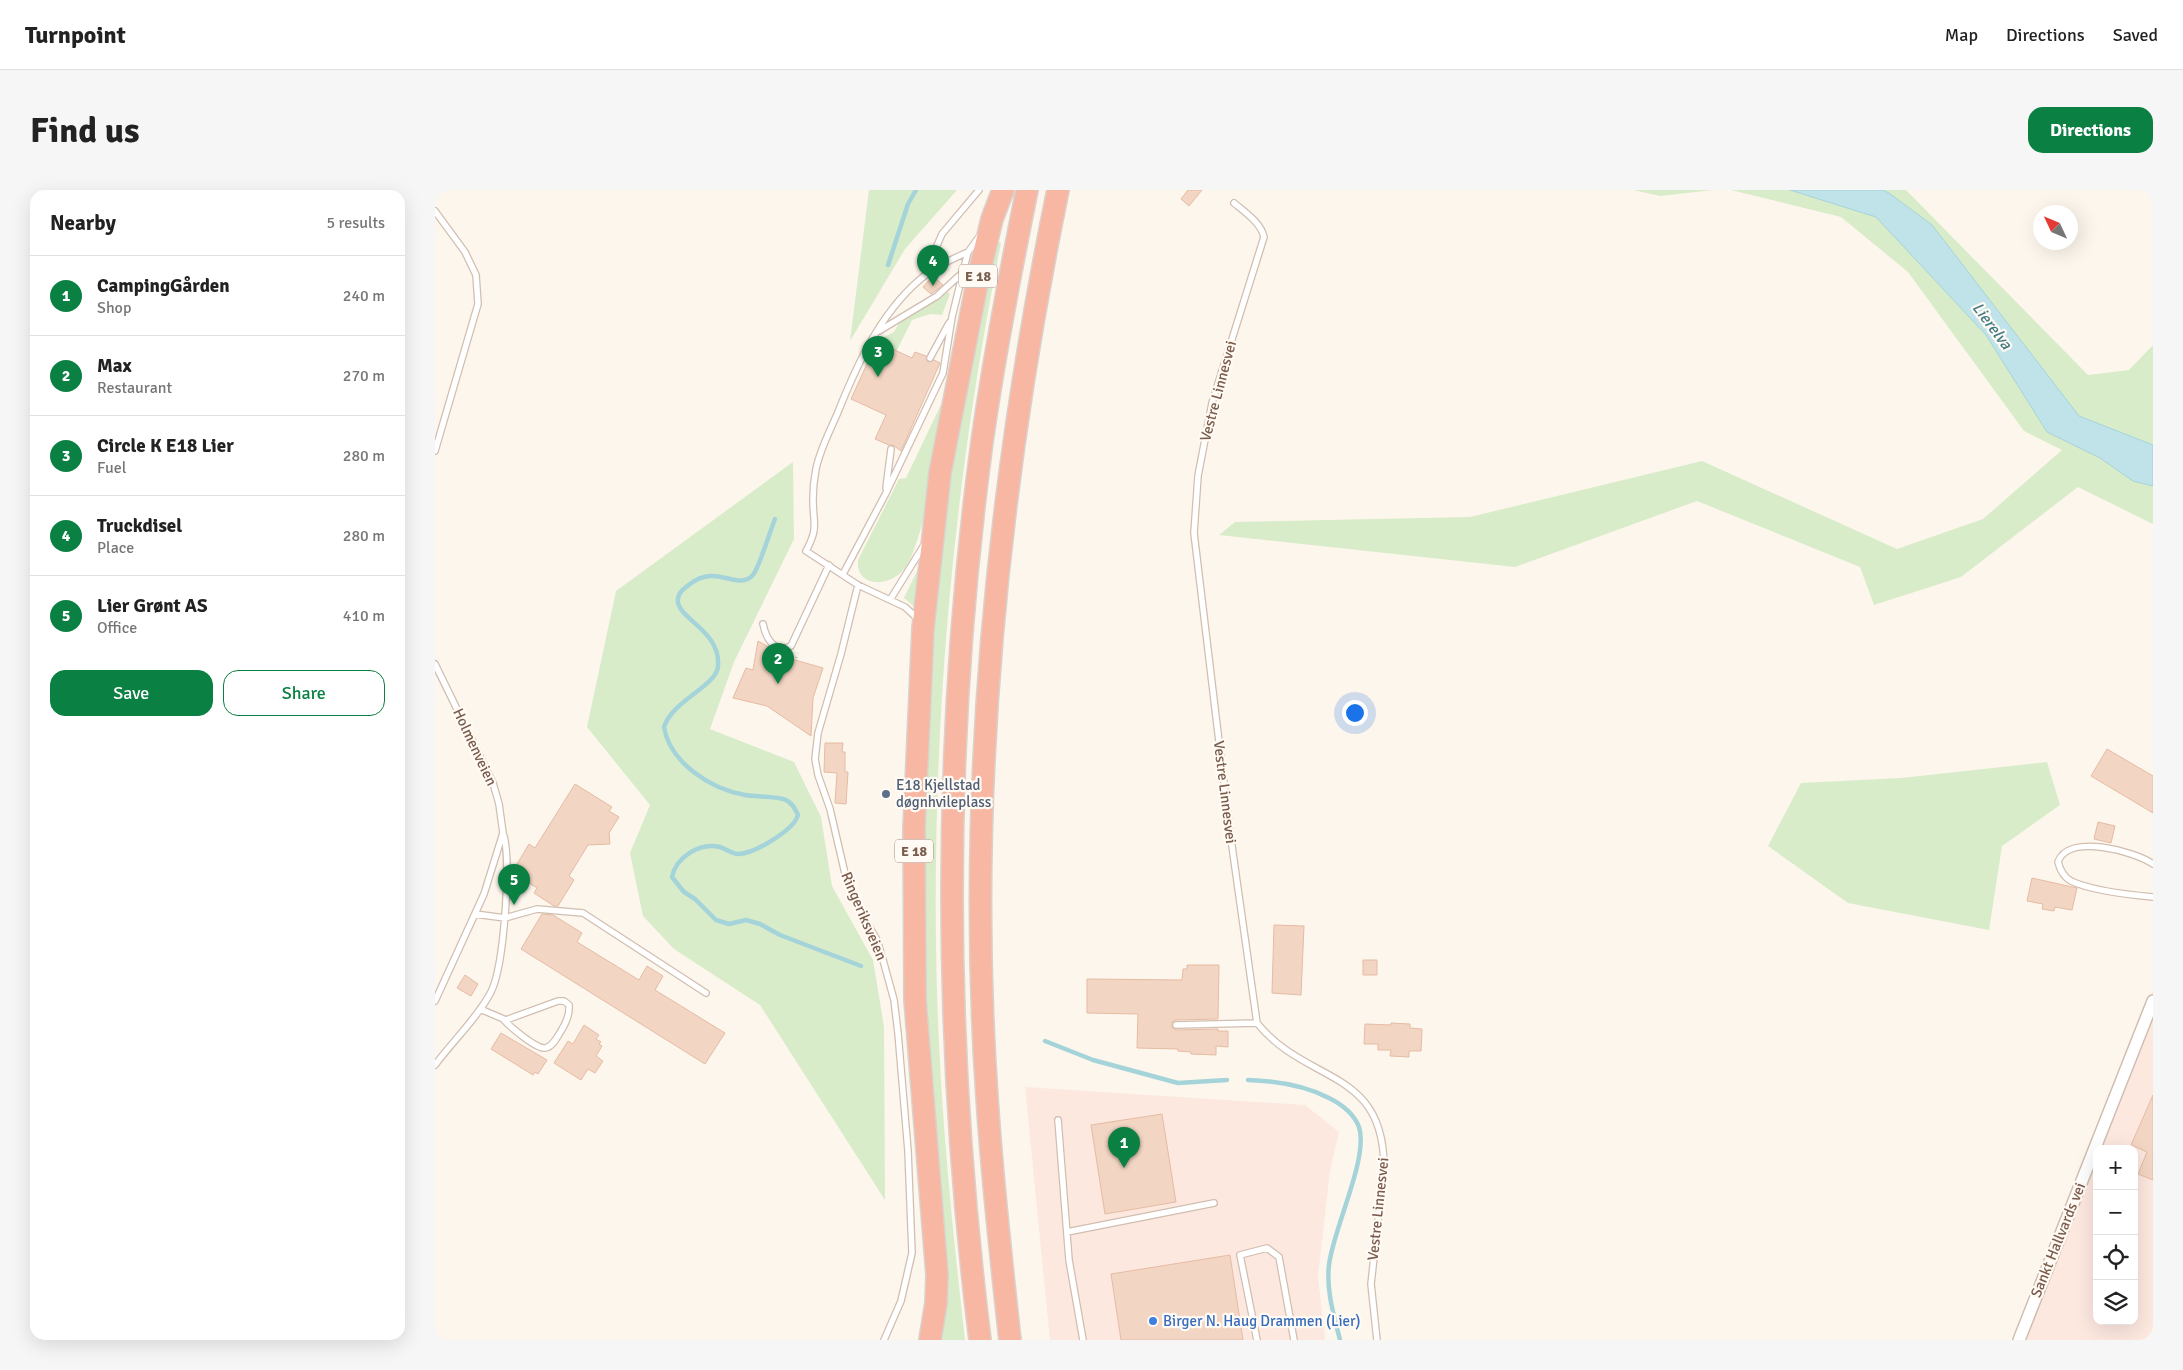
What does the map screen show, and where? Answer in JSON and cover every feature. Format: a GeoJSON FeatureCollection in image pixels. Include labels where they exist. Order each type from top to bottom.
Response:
{"type":"FeatureCollection","features":[{"type":"Feature","properties":{"kind":"highway","name":"E 18"},"geometry":{"type":"LineString","coordinates":[[930,1340],[936,1303],[937,1275],[916,1020],[913,917],[916,762],[923,628],[932,531],[953,401],[978,278],[992,219],[1003,190]]}},
{"type":"Feature","properties":{"kind":"highway","name":"E 18"},"geometry":{"type":"LineString","coordinates":[[980,1340],[967,1220],[955,1070],[951,891],[955,732],[966,589],[982,442],[999,336],[1027,190]]}},
{"type":"Feature","properties":{"kind":"highway"},"geometry":{"type":"LineString","coordinates":[[1011,1340],[999,1248],[987,1095],[982,932],[985,735],[996,593],[1009,470],[1029,336],[1058,190]]}},
{"type":"Feature","properties":{"kind":"street","name":"Sankt Hallvards vei"},"geometry":{"type":"LineString","coordinates":[[2019,1340],[2153,1001]]}},
{"type":"Feature","properties":{"kind":"lane"},"geometry":{"type":"LineString","coordinates":[[936,268],[935,250],[942,234],[979,190]]}},
{"type":"Feature","properties":{"kind":"lane","name":"Vestre Linnesvei"},"geometry":{"type":"LineString","coordinates":[[1234,203],[1258,225],[1262,230],[1263,237],[1212,403],[1198,476],[1194,533],[1228,816],[1257,1023],[1277,1044],[1299,1060],[1339,1081],[1357,1093],[1368,1106],[1380,1129],[1384,1148],[1384,1168],[1371,1284],[1377,1340]]}},
{"type":"Feature","properties":{"kind":"lane"},"geometry":{"type":"LineString","coordinates":[[435,211],[465,252],[476,275],[478,304],[435,451]]}},
{"type":"Feature","properties":{"kind":"lane"},"geometry":{"type":"LineString","coordinates":[[843,574],[885,495],[943,373],[952,317],[968,252],[992,219]]}},
{"type":"Feature","properties":{"kind":"lane"},"geometry":{"type":"LineString","coordinates":[[923,628],[911,612],[858,584],[806,550],[813,538],[816,526],[813,501],[814,484],[821,452],[854,372],[877,332],[905,294],[936,268],[968,252]]}},
{"type":"Feature","properties":{"kind":"lane"},"geometry":{"type":"LineString","coordinates":[[877,332],[937,296],[963,272]]}},
{"type":"Feature","properties":{"kind":"lane"},"geometry":{"type":"LineString","coordinates":[[930,358],[952,317]]}},
{"type":"Feature","properties":{"kind":"lane"},"geometry":{"type":"LineString","coordinates":[[885,495],[891,448]]}},
{"type":"Feature","properties":{"kind":"lane"},"geometry":{"type":"LineString","coordinates":[[890,600],[932,531]]}},
{"type":"Feature","properties":{"kind":"lane"},"geometry":{"type":"LineString","coordinates":[[763,624],[769,640],[775,646],[782,648],[791,646],[829,564]]}},
{"type":"Feature","properties":{"kind":"lane","name":"Ringeriksveien"},"geometry":{"type":"LineString","coordinates":[[858,584],[841,654],[818,733],[815,765],[830,809],[846,878],[860,911],[877,940],[894,1000],[898,1033],[908,1151],[912,1253],[901,1301],[884,1340]]}},
{"type":"Feature","properties":{"kind":"lane","name":"Holmenveien"},"geometry":{"type":"LineString","coordinates":[[435,664],[493,782],[499,804],[503,833],[497,857],[475,914],[435,1001]]}},
{"type":"Feature","properties":{"kind":"lane"},"geometry":{"type":"LineString","coordinates":[[435,1065],[480,1009],[492,990],[505,918],[507,847],[503,833]]}},
{"type":"Feature","properties":{"kind":"lane"},"geometry":{"type":"LineString","coordinates":[[2153,864],[2130,855],[2088,845],[2068,849],[2058,862],[2061,872],[2070,880],[2087,886],[2153,897]]}},
{"type":"Feature","properties":{"kind":"lane"},"geometry":{"type":"LineString","coordinates":[[475,914],[505,918],[537,909],[583,913],[705,993]]}},
{"type":"Feature","properties":{"kind":"lane"},"geometry":{"type":"LineString","coordinates":[[480,1009],[503,1019],[517,1032],[545,1048],[551,1045],[564,1026],[569,1012],[569,1005],[564,1001],[557,1001],[506,1020],[503,1019]]}},
{"type":"Feature","properties":{"kind":"lane"},"geometry":{"type":"LineString","coordinates":[[1176,1025],[1257,1023]]}},
{"type":"Feature","properties":{"kind":"lane"},"geometry":{"type":"LineString","coordinates":[[1058,1120],[1071,1269],[1083,1340]]}},
{"type":"Feature","properties":{"kind":"lane"},"geometry":{"type":"LineString","coordinates":[[1067,1232],[1215,1203]]}},
{"type":"Feature","properties":{"kind":"lane"},"geometry":{"type":"LineString","coordinates":[[1257,1340],[1240,1255],[1267,1248],[1279,1258],[1294,1340]]}},
{"type":"Feature","properties":{"kind":"shaded area"},"geometry":{"type":"Polygon","coordinates":[[[2153,990],[2153,1340],[2019,1340],[2093,1147],[2093,1325],[2138,1325],[2138,1145],[2094,1145],[2153,990]]]}},
{"type":"Feature","properties":{"kind":"shaded area"},"geometry":{"type":"Polygon","coordinates":[[[1025,1087],[1305,1105],[1339,1132],[1330,1171],[1318,1276],[1325,1340],[1050,1340],[1025,1087]]]}},
{"type":"Feature","properties":{"kind":"green space"},"geometry":{"type":"Polygon","coordinates":[[[869,190],[957,190],[905,249],[850,341],[869,190]]]}},
{"type":"Feature","properties":{"kind":"green space"},"geometry":{"type":"Polygon","coordinates":[[[1633,190],[1713,190],[1660,196],[1633,190]]]}},
{"type":"Feature","properties":{"kind":"green space"},"geometry":{"type":"Polygon","coordinates":[[[1731,190],[1906,190],[2088,375],[2129,370],[2153,345],[2153,524],[2078,487],[1961,577],[1874,605],[1860,567],[1697,501],[1515,567],[1219,535],[1235,522],[1470,517],[1702,461],[1897,549],[1983,519],[2062,450],[2024,431],[1908,272],[1841,217],[1731,190]]]}},
{"type":"Feature","properties":{"kind":"green space"},"geometry":{"type":"Polygon","coordinates":[[[997,242],[1001,243],[971,416],[959,504],[950,591],[938,767],[936,942],[939,1042],[945,1141],[965,1340],[938,1340],[920,883],[930,647],[954,424],[997,242]]]}},
{"type":"Feature","properties":{"kind":"green space"},"geometry":{"type":"Polygon","coordinates":[[[948,292],[950,294],[942,315],[930,314],[912,320],[896,352],[879,344],[882,338],[894,332],[899,323],[948,292]]]}},
{"type":"Feature","properties":{"kind":"green space"},"geometry":{"type":"Polygon","coordinates":[[[946,394],[925,514],[912,555],[904,569],[895,577],[882,582],[870,581],[861,574],[858,568],[858,560],[899,479],[906,478],[946,394]]]}},
{"type":"Feature","properties":{"kind":"green space"},"geometry":{"type":"Polygon","coordinates":[[[793,462],[794,539],[734,662],[710,729],[794,762],[821,817],[832,886],[873,960],[884,1027],[885,1200],[760,1005],[674,949],[643,916],[630,853],[650,805],[587,727],[616,591],[793,462]]]}},
{"type":"Feature","properties":{"kind":"green space"},"geometry":{"type":"Polygon","coordinates":[[[919,567],[921,567],[916,608],[904,598],[919,567]]]}},
{"type":"Feature","properties":{"kind":"green space"},"geometry":{"type":"Polygon","coordinates":[[[2047,762],[2060,805],[2002,846],[1989,930],[1848,903],[1768,846],[1801,783],[1901,778],[2047,762]]]}},
{"type":"Feature","properties":{"kind":"water","name":"Lierelva"},"geometry":{"type":"Polygon","coordinates":[[[1790,190],[1883,190],[1932,225],[2079,416],[2153,445],[2153,486],[2133,481],[2100,458],[2047,432],[1986,335],[1876,217],[1790,190]]]}},
{"type":"Feature","properties":{"kind":"building"},"geometry":{"type":"Polygon","coordinates":[[[1188,190],[1202,190],[1189,206],[1181,199],[1188,190]]]}},
{"type":"Feature","properties":{"kind":"building"},"geometry":{"type":"Polygon","coordinates":[[[933,276],[943,285],[931,294],[923,287],[933,276]]]}},
{"type":"Feature","properties":{"kind":"building"},"geometry":{"type":"Polygon","coordinates":[[[877,342],[912,358],[915,352],[926,356],[928,362],[934,360],[940,363],[901,451],[893,445],[875,439],[886,415],[851,399],[877,342]]]}},
{"type":"Feature","properties":{"kind":"building"},"geometry":{"type":"Polygon","coordinates":[[[758,641],[788,658],[823,668],[813,698],[811,736],[767,706],[733,698],[746,668],[753,670],[758,641]]]}},
{"type":"Feature","properties":{"kind":"building"},"geometry":{"type":"Polygon","coordinates":[[[825,743],[843,743],[842,752],[845,752],[845,772],[848,772],[846,804],[835,803],[837,773],[824,772],[825,743]]]}},
{"type":"Feature","properties":{"kind":"building"},"geometry":{"type":"Polygon","coordinates":[[[2107,749],[2153,776],[2153,813],[2091,776],[2107,749]]]}},
{"type":"Feature","properties":{"kind":"building"},"geometry":{"type":"Polygon","coordinates":[[[575,784],[612,807],[609,811],[619,817],[609,833],[610,844],[588,845],[569,876],[574,880],[558,906],[554,906],[534,893],[537,888],[518,876],[523,868],[517,864],[529,844],[535,848],[575,784]]]}},
{"type":"Feature","properties":{"kind":"building"},"geometry":{"type":"Polygon","coordinates":[[[2098,822],[2115,826],[2111,843],[2094,839],[2098,822]]]}},
{"type":"Feature","properties":{"kind":"building"},"geometry":{"type":"Polygon","coordinates":[[[2032,878],[2077,888],[2072,910],[2055,907],[2054,911],[2042,909],[2043,904],[2027,901],[2032,878]]]}},
{"type":"Feature","properties":{"kind":"building"},"geometry":{"type":"Polygon","coordinates":[[[542,914],[553,915],[582,933],[577,942],[639,980],[647,966],[663,976],[655,990],[725,1033],[705,1064],[521,949],[542,914]]]}},
{"type":"Feature","properties":{"kind":"building"},"geometry":{"type":"Polygon","coordinates":[[[1274,925],[1304,926],[1301,995],[1272,993],[1274,925]]]}},
{"type":"Feature","properties":{"kind":"building"},"geometry":{"type":"Polygon","coordinates":[[[1363,960],[1377,960],[1377,975],[1363,975],[1363,960]]]}},
{"type":"Feature","properties":{"kind":"building"},"geometry":{"type":"Polygon","coordinates":[[[1187,965],[1219,965],[1218,1019],[1175,1020],[1172,1022],[1172,1027],[1176,1030],[1218,1029],[1218,1031],[1228,1031],[1228,1047],[1216,1046],[1216,1055],[1191,1054],[1191,1052],[1178,1051],[1178,1049],[1137,1048],[1138,1014],[1087,1013],[1087,979],[1182,980],[1183,969],[1187,969],[1187,965]]]}},
{"type":"Feature","properties":{"kind":"building"},"geometry":{"type":"Polygon","coordinates":[[[465,975],[478,984],[471,996],[457,988],[465,975]]]}},
{"type":"Feature","properties":{"kind":"building"},"geometry":{"type":"Polygon","coordinates":[[[1391,1023],[1410,1024],[1410,1028],[1422,1029],[1421,1051],[1409,1051],[1409,1057],[1390,1056],[1391,1050],[1378,1050],[1378,1044],[1364,1044],[1365,1024],[1391,1025],[1391,1023]]]}},
{"type":"Feature","properties":{"kind":"building"},"geometry":{"type":"Polygon","coordinates":[[[584,1025],[599,1035],[596,1039],[601,1042],[599,1044],[602,1046],[596,1056],[603,1061],[595,1073],[588,1069],[581,1080],[554,1063],[568,1041],[573,1044],[584,1025]]]}},
{"type":"Feature","properties":{"kind":"building"},"geometry":{"type":"Polygon","coordinates":[[[501,1033],[547,1060],[538,1074],[535,1072],[533,1075],[491,1049],[501,1033]]]}},
{"type":"Feature","properties":{"kind":"building"},"geometry":{"type":"Polygon","coordinates":[[[2153,1095],[2153,1180],[2138,1174],[2147,1152],[2138,1148],[2138,1145],[2131,1145],[2153,1095]]]}},
{"type":"Feature","properties":{"kind":"building"},"geometry":{"type":"Polygon","coordinates":[[[1162,1114],[1176,1202],[1105,1214],[1091,1125],[1162,1114]]]}},
{"type":"Feature","properties":{"kind":"building"},"geometry":{"type":"Polygon","coordinates":[[[1230,1255],[1243,1340],[1121,1340],[1111,1274],[1230,1255]]]}},
{"type":"Feature","properties":{"kind":"waterway"},"geometry":{"type":"LineString","coordinates":[[888,265],[908,204],[916,190]]}},
{"type":"Feature","properties":{"kind":"waterway"},"geometry":{"type":"LineString","coordinates":[[775,519],[753,575],[740,581],[718,576],[700,578],[680,593],[678,603],[681,610],[712,642],[717,653],[718,666],[716,673],[710,680],[676,709],[664,727],[674,752],[683,763],[706,780],[732,792],[786,800],[792,805],[798,815],[795,821],[781,834],[754,850],[736,854],[720,847],[712,846],[697,849],[678,863],[672,877],[684,892],[695,899],[716,920],[729,924],[746,920],[760,924],[780,935],[861,966]]}},
{"type":"Feature","properties":{"kind":"waterway"},"geometry":{"type":"LineString","coordinates":[[1045,1041],[1093,1060],[1178,1083],[1227,1080]]}},
{"type":"Feature","properties":{"kind":"waterway"},"geometry":{"type":"LineString","coordinates":[[1248,1080],[1290,1084],[1334,1100],[1347,1110],[1359,1127],[1361,1140],[1359,1157],[1332,1250],[1328,1274],[1333,1312],[1340,1340]]}},
{"type":"Feature","properties":{"kind":"place","name":"Truckdisel"},"geometry":{"type":"Point","coordinates":[933,286]}},
{"type":"Feature","properties":{"kind":"place","name":"Circle K E18 Lier"},"geometry":{"type":"Point","coordinates":[878,377]}},
{"type":"Feature","properties":{"kind":"place","name":"Max"},"geometry":{"type":"Point","coordinates":[778,684]}},
{"type":"Feature","properties":{"kind":"place","name":"E18 Kjellstad døgnhvileplass"},"geometry":{"type":"Point","coordinates":[886,794]}},
{"type":"Feature","properties":{"kind":"place","name":"Lier Grønt AS"},"geometry":{"type":"Point","coordinates":[514,905]}},
{"type":"Feature","properties":{"kind":"place","name":"CampingGården"},"geometry":{"type":"Point","coordinates":[1124,1168]}},
{"type":"Feature","properties":{"kind":"place","name":"Birger N. Haug Drammen (Lier)"},"geometry":{"type":"Point","coordinates":[1153,1321]}}]}
